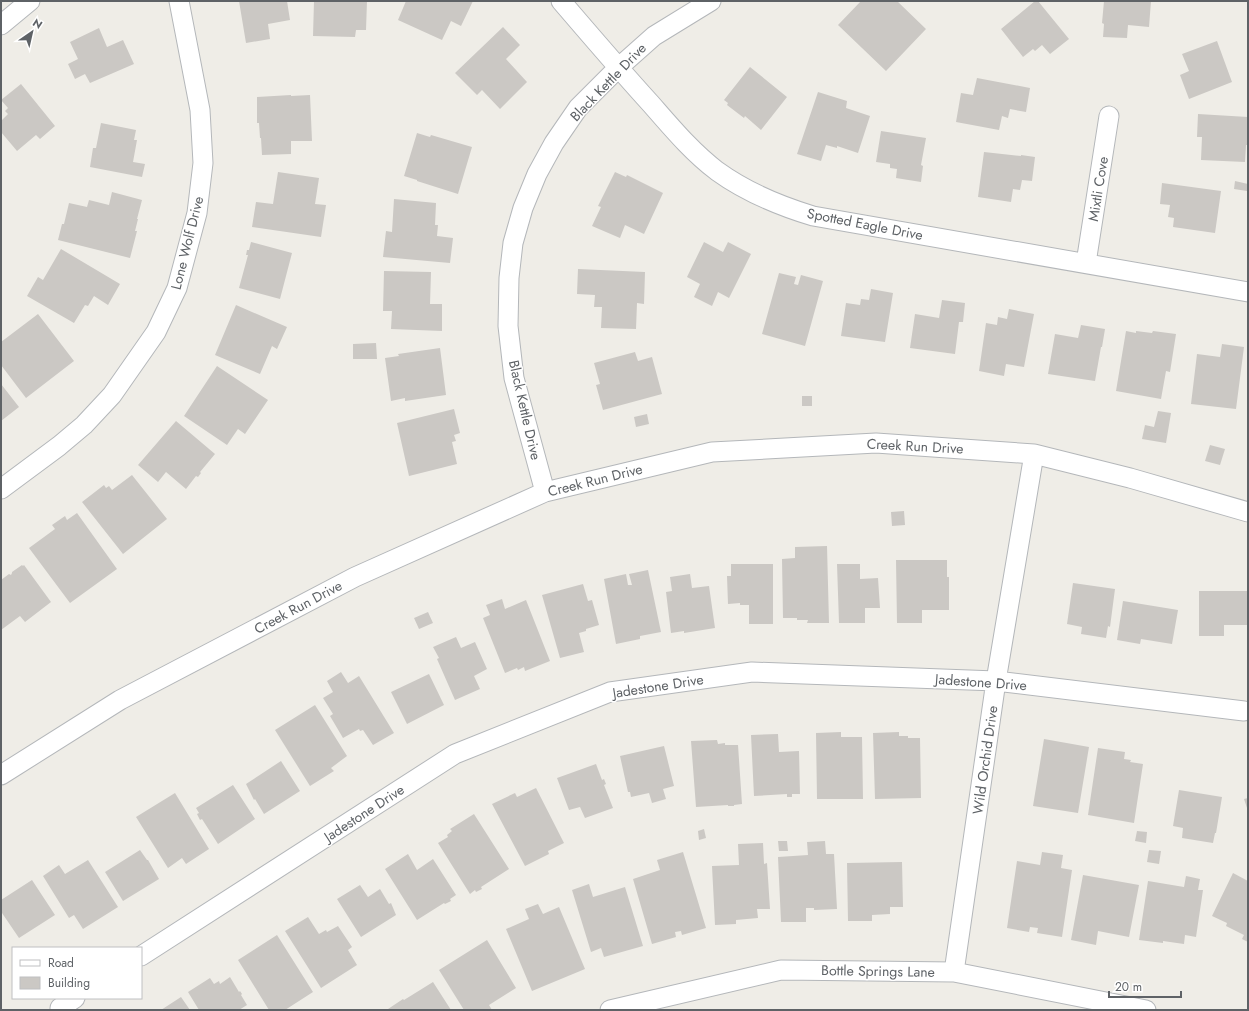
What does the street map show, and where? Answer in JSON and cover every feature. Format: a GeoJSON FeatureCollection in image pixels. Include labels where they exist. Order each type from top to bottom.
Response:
{"type":"FeatureCollection","features":[{"type":"Feature","properties":{"kind":"street"},"geometry":{"type":"LineString","coordinates":[[1,25],[30,1]]}},
{"type":"Feature","properties":{"kind":"street","name":"Lone Wolf Drive"},"geometry":{"type":"LineString","coordinates":[[1,489],[59,446],[84,425],[112,395],[156,332],[177,288],[197,213],[203,163],[200,110],[179,1]]}},
{"type":"Feature","properties":{"kind":"street","name":"Spotted Eagle Drive"},"geometry":{"type":"LineString","coordinates":[[561,1],[618,68],[688,146],[718,171],[753,192],[785,208],[813,216],[1248,292]]}},
{"type":"Feature","properties":{"kind":"street","name":"Black Kettle Drive"},"geometry":{"type":"LineString","coordinates":[[545,492],[514,378],[509,333],[508,278],[513,243],[523,208],[537,174],[554,143],[578,108],[618,68],[654,36],[710,1]]}},
{"type":"Feature","properties":{"kind":"street","name":"Mixtli Cove"},"geometry":{"type":"LineString","coordinates":[[1086,263],[1109,116]]}},
{"type":"Feature","properties":{"kind":"street","name":"Creek Run Drive"},"geometry":{"type":"LineString","coordinates":[[1,775],[120,700],[355,577],[545,492],[712,452],[876,442],[1034,454],[1130,478],[1248,512]]}},
{"type":"Feature","properties":{"kind":"street","name":"Wild Orchid Drive"},"geometry":{"type":"LineString","coordinates":[[954,972],[996,681],[1034,454]]}},
{"type":"Feature","properties":{"kind":"street","name":"Jadestone Drive"},"geometry":{"type":"LineString","coordinates":[[142,955],[455,754],[610,692],[752,672],[996,681],[1244,711]]}},
{"type":"Feature","properties":{"kind":"street","name":"Bottle Springs Lane"},"geometry":{"type":"LineString","coordinates":[[610,1010],[781,970],[954,972],[1146,1010]]}},
{"type":"Feature","properties":{"kind":"building"},"geometry":{"type":"Polygon","coordinates":[[[239,1],[287,1],[290,20],[268,24],[270,39],[246,43],[239,1]]]}},
{"type":"Feature","properties":{"kind":"building"},"geometry":{"type":"Polygon","coordinates":[[[314,1],[367,1],[366,30],[356,30],[355,37],[313,36],[314,1]]]}},
{"type":"Feature","properties":{"kind":"building"},"geometry":{"type":"Polygon","coordinates":[[[406,1],[473,1],[461,26],[451,21],[442,40],[398,20],[406,1]]]}},
{"type":"Feature","properties":{"kind":"building"},"geometry":{"type":"Polygon","coordinates":[[[861,1],[897,1],[926,29],[886,71],[838,25],[861,1]]]}},
{"type":"Feature","properties":{"kind":"building"},"geometry":{"type":"Polygon","coordinates":[[[1035,1],[1038,1],[1069,39],[1050,54],[1042,45],[1035,51],[1033,49],[1023,57],[1001,29],[1035,1]]]}},
{"type":"Feature","properties":{"kind":"building"},"geometry":{"type":"Polygon","coordinates":[[[1104,1],[1151,1],[1149,27],[1128,25],[1127,38],[1103,37],[1104,24],[1102,23],[1104,1]]]}},
{"type":"Feature","properties":{"kind":"building"},"geometry":{"type":"Polygon","coordinates":[[[503,27],[520,45],[506,59],[527,82],[500,109],[482,90],[477,95],[455,73],[503,27]]]}},
{"type":"Feature","properties":{"kind":"building"},"geometry":{"type":"Polygon","coordinates":[[[99,28],[107,47],[123,40],[134,64],[90,83],[85,74],[75,79],[68,64],[78,59],[70,42],[99,28]]]}},
{"type":"Feature","properties":{"kind":"building"},"geometry":{"type":"Polygon","coordinates":[[[1217,41],[1232,82],[1189,99],[1180,75],[1189,71],[1182,54],[1217,41]]]}},
{"type":"Feature","properties":{"kind":"building"},"geometry":{"type":"Polygon","coordinates":[[[750,67],[787,97],[761,130],[745,116],[744,118],[727,105],[728,103],[724,100],[750,67]]]}},
{"type":"Feature","properties":{"kind":"building"},"geometry":{"type":"Polygon","coordinates":[[[977,78],[1030,88],[1026,112],[1010,109],[1008,118],[1002,116],[999,130],[956,122],[961,93],[973,95],[977,78]]]}},
{"type":"Feature","properties":{"kind":"building"},"geometry":{"type":"Polygon","coordinates":[[[21,84],[55,126],[40,139],[36,135],[17,151],[1,132],[1,121],[8,114],[5,111],[8,108],[1,100],[21,84]]]}},
{"type":"Feature","properties":{"kind":"building"},"geometry":{"type":"Polygon","coordinates":[[[818,92],[847,101],[846,108],[870,116],[858,153],[837,146],[837,148],[826,145],[821,161],[797,154],[818,92]]]}},
{"type":"Feature","properties":{"kind":"building"},"geometry":{"type":"Polygon","coordinates":[[[310,95],[312,141],[291,141],[291,154],[262,155],[259,123],[257,123],[257,97],[310,95]]]}},
{"type":"Feature","properties":{"kind":"building"},"geometry":{"type":"Polygon","coordinates":[[[1198,114],[1248,117],[1248,145],[1246,145],[1245,162],[1201,160],[1202,137],[1197,137],[1198,114]]]}},
{"type":"Feature","properties":{"kind":"building"},"geometry":{"type":"Polygon","coordinates":[[[101,123],[136,130],[134,140],[137,140],[133,162],[145,164],[142,177],[90,167],[93,148],[96,148],[101,123]]]}},
{"type":"Feature","properties":{"kind":"building"},"geometry":{"type":"Polygon","coordinates":[[[881,131],[926,138],[921,165],[923,166],[921,182],[896,178],[897,169],[890,168],[890,164],[876,162],[881,131]]]}},
{"type":"Feature","properties":{"kind":"building"},"geometry":{"type":"Polygon","coordinates":[[[417,133],[430,137],[431,135],[472,147],[458,194],[404,176],[417,133]]]}},
{"type":"Feature","properties":{"kind":"building"},"geometry":{"type":"Polygon","coordinates":[[[984,152],[1035,157],[1032,181],[1022,180],[1020,190],[1013,189],[1011,202],[978,197],[984,152]]]}},
{"type":"Feature","properties":{"kind":"building"},"geometry":{"type":"Polygon","coordinates":[[[278,172],[319,178],[315,204],[326,205],[321,237],[252,227],[256,202],[273,204],[278,172]]]}},
{"type":"Feature","properties":{"kind":"building"},"geometry":{"type":"Polygon","coordinates":[[[615,172],[626,177],[627,175],[663,193],[644,234],[625,225],[620,238],[592,226],[601,207],[598,206],[615,172]]]}},
{"type":"Feature","properties":{"kind":"building"},"geometry":{"type":"Polygon","coordinates":[[[1235,181],[1248,184],[1247,191],[1234,189],[1235,181]]]}},
{"type":"Feature","properties":{"kind":"building"},"geometry":{"type":"Polygon","coordinates":[[[1162,183],[1221,191],[1215,233],[1173,227],[1174,218],[1168,217],[1170,205],[1160,204],[1162,183]]]}},
{"type":"Feature","properties":{"kind":"building"},"geometry":{"type":"Polygon","coordinates":[[[112,192],[142,200],[135,231],[137,231],[130,258],[58,240],[69,203],[87,207],[89,200],[109,205],[112,192]]]}},
{"type":"Feature","properties":{"kind":"building"},"geometry":{"type":"Polygon","coordinates":[[[394,199],[436,203],[435,225],[438,225],[437,236],[453,238],[450,263],[383,257],[386,231],[392,232],[394,199]]]}},
{"type":"Feature","properties":{"kind":"building"},"geometry":{"type":"Polygon","coordinates":[[[251,242],[292,253],[280,299],[239,288],[248,255],[246,255],[247,250],[249,250],[251,242]]]}},
{"type":"Feature","properties":{"kind":"building"},"geometry":{"type":"Polygon","coordinates":[[[704,242],[723,252],[728,242],[751,254],[729,298],[718,292],[712,306],[694,297],[700,284],[687,277],[704,242]]]}},
{"type":"Feature","properties":{"kind":"building"},"geometry":{"type":"Polygon","coordinates":[[[61,249],[120,284],[108,305],[94,296],[88,306],[85,305],[74,323],[27,296],[38,277],[43,280],[61,249]]]}},
{"type":"Feature","properties":{"kind":"building"},"geometry":{"type":"Polygon","coordinates":[[[578,269],[645,272],[644,304],[637,303],[636,329],[601,328],[602,307],[594,307],[595,295],[577,294],[578,269]]]}},
{"type":"Feature","properties":{"kind":"building"},"geometry":{"type":"Polygon","coordinates":[[[384,271],[431,272],[430,304],[442,304],[442,331],[391,329],[392,311],[383,311],[384,271]]]}},
{"type":"Feature","properties":{"kind":"building"},"geometry":{"type":"Polygon","coordinates":[[[779,273],[796,277],[794,284],[798,285],[801,275],[823,281],[805,346],[762,334],[779,273]]]}},
{"type":"Feature","properties":{"kind":"building"},"geometry":{"type":"Polygon","coordinates":[[[871,289],[893,293],[885,342],[841,336],[846,303],[860,305],[861,299],[869,300],[871,289]]]}},
{"type":"Feature","properties":{"kind":"building"},"geometry":{"type":"Polygon","coordinates":[[[942,300],[965,303],[963,322],[959,322],[955,354],[910,348],[915,314],[939,318],[942,300]]]}},
{"type":"Feature","properties":{"kind":"building"},"geometry":{"type":"Polygon","coordinates":[[[236,305],[287,327],[277,349],[272,346],[260,374],[215,355],[236,305]]]}},
{"type":"Feature","properties":{"kind":"building"},"geometry":{"type":"Polygon","coordinates":[[[1009,309],[1034,314],[1024,367],[1006,364],[1004,376],[979,371],[986,323],[997,325],[998,317],[1007,319],[1009,309]]]}},
{"type":"Feature","properties":{"kind":"building"},"geometry":{"type":"Polygon","coordinates":[[[38,314],[74,361],[26,398],[1,365],[1,342],[38,314]]]}},
{"type":"Feature","properties":{"kind":"building"},"geometry":{"type":"Polygon","coordinates":[[[1081,325],[1105,329],[1095,381],[1048,374],[1055,334],[1078,338],[1081,325]]]}},
{"type":"Feature","properties":{"kind":"building"},"geometry":{"type":"Polygon","coordinates":[[[1126,331],[1136,333],[1136,331],[1152,333],[1153,331],[1176,334],[1170,372],[1166,371],[1161,399],[1116,391],[1126,331]]]}},
{"type":"Feature","properties":{"kind":"building"},"geometry":{"type":"Polygon","coordinates":[[[376,343],[377,359],[353,359],[353,344],[376,343]]]}},
{"type":"Feature","properties":{"kind":"building"},"geometry":{"type":"Polygon","coordinates":[[[1222,344],[1244,347],[1236,409],[1191,404],[1197,354],[1220,357],[1222,344]]]}},
{"type":"Feature","properties":{"kind":"building"},"geometry":{"type":"Polygon","coordinates":[[[440,348],[446,395],[405,401],[405,398],[391,401],[385,358],[399,356],[398,354],[440,348]]]}},
{"type":"Feature","properties":{"kind":"building"},"geometry":{"type":"Polygon","coordinates":[[[635,352],[638,361],[652,357],[662,394],[603,410],[596,385],[600,384],[594,363],[635,352]]]}},
{"type":"Feature","properties":{"kind":"building"},"geometry":{"type":"Polygon","coordinates":[[[217,366],[268,400],[245,434],[238,429],[227,445],[184,416],[217,366]]]}},
{"type":"Feature","properties":{"kind":"building"},"geometry":{"type":"Polygon","coordinates":[[[1,384],[19,407],[1,421],[1,384]]]}},
{"type":"Feature","properties":{"kind":"building"},"geometry":{"type":"Polygon","coordinates":[[[802,396],[812,396],[812,406],[802,406],[802,396]]]}},
{"type":"Feature","properties":{"kind":"building"},"geometry":{"type":"Polygon","coordinates":[[[454,409],[460,433],[454,435],[456,441],[452,442],[457,464],[409,476],[397,423],[454,409]]]}},
{"type":"Feature","properties":{"kind":"building"},"geometry":{"type":"Polygon","coordinates":[[[1158,411],[1171,413],[1166,443],[1142,439],[1145,425],[1154,427],[1158,411]]]}},
{"type":"Feature","properties":{"kind":"building"},"geometry":{"type":"Polygon","coordinates":[[[647,414],[649,424],[636,427],[634,417],[647,414]]]}},
{"type":"Feature","properties":{"kind":"building"},"geometry":{"type":"Polygon","coordinates":[[[176,421],[215,454],[200,472],[201,473],[198,477],[196,476],[186,489],[166,472],[158,482],[138,465],[176,421]]]}},
{"type":"Feature","properties":{"kind":"building"},"geometry":{"type":"Polygon","coordinates":[[[1210,445],[1225,449],[1220,465],[1205,461],[1210,445]]]}},
{"type":"Feature","properties":{"kind":"building"},"geometry":{"type":"Polygon","coordinates":[[[132,475],[167,519],[123,554],[82,502],[104,485],[106,488],[109,486],[112,490],[132,475]]]}},
{"type":"Feature","properties":{"kind":"building"},"geometry":{"type":"Polygon","coordinates":[[[904,511],[905,525],[892,526],[891,512],[904,511]]]}},
{"type":"Feature","properties":{"kind":"building"},"geometry":{"type":"Polygon","coordinates":[[[77,513],[117,569],[70,603],[29,548],[55,529],[52,525],[65,516],[67,520],[77,513]]]}},
{"type":"Feature","properties":{"kind":"building"},"geometry":{"type":"Polygon","coordinates":[[[827,546],[829,623],[807,623],[808,620],[783,618],[782,559],[795,558],[795,547],[827,546]]]}},
{"type":"Feature","properties":{"kind":"building"},"geometry":{"type":"Polygon","coordinates":[[[896,560],[947,560],[947,577],[949,577],[949,610],[922,610],[922,623],[897,623],[896,560]]]}},
{"type":"Feature","properties":{"kind":"building"},"geometry":{"type":"Polygon","coordinates":[[[731,564],[773,564],[773,624],[749,624],[749,605],[740,605],[740,603],[728,604],[727,576],[731,576],[731,564]]]}},
{"type":"Feature","properties":{"kind":"building"},"geometry":{"type":"Polygon","coordinates":[[[837,564],[860,564],[860,579],[878,578],[880,608],[865,608],[865,623],[839,623],[837,564]]]}},
{"type":"Feature","properties":{"kind":"building"},"geometry":{"type":"Polygon","coordinates":[[[24,565],[51,602],[25,622],[20,616],[1,630],[1,580],[9,574],[11,575],[12,572],[24,565]]]}},
{"type":"Feature","properties":{"kind":"building"},"geometry":{"type":"Polygon","coordinates":[[[648,570],[661,632],[640,636],[640,639],[616,644],[604,579],[626,574],[628,585],[632,585],[629,574],[648,570]]]}},
{"type":"Feature","properties":{"kind":"building"},"geometry":{"type":"Polygon","coordinates":[[[690,574],[692,588],[709,586],[715,628],[684,633],[684,631],[671,633],[666,592],[672,591],[670,577],[690,574]]]}},
{"type":"Feature","properties":{"kind":"building"},"geometry":{"type":"Polygon","coordinates":[[[1073,583],[1115,589],[1110,627],[1108,626],[1106,638],[1081,634],[1082,627],[1067,624],[1073,583]]]}},
{"type":"Feature","properties":{"kind":"building"},"geometry":{"type":"Polygon","coordinates":[[[583,584],[588,601],[592,600],[599,625],[579,633],[584,652],[560,658],[542,595],[583,584]]]}},
{"type":"Feature","properties":{"kind":"building"},"geometry":{"type":"Polygon","coordinates":[[[1199,591],[1248,591],[1248,625],[1224,625],[1224,636],[1199,636],[1199,591]]]}},
{"type":"Feature","properties":{"kind":"building"},"geometry":{"type":"Polygon","coordinates":[[[502,599],[505,609],[526,600],[550,661],[525,671],[524,667],[505,673],[483,618],[490,615],[486,605],[502,599]]]}},
{"type":"Feature","properties":{"kind":"building"},"geometry":{"type":"Polygon","coordinates":[[[1123,601],[1178,610],[1172,644],[1141,639],[1140,644],[1117,640],[1123,601]]]}},
{"type":"Feature","properties":{"kind":"building"},"geometry":{"type":"Polygon","coordinates":[[[428,612],[433,623],[419,629],[414,618],[428,612]]]}},
{"type":"Feature","properties":{"kind":"building"},"geometry":{"type":"Polygon","coordinates":[[[456,637],[461,648],[475,642],[487,669],[474,676],[480,689],[455,700],[437,659],[439,658],[433,647],[456,637]]]}},
{"type":"Feature","properties":{"kind":"building"},"geometry":{"type":"Polygon","coordinates":[[[341,672],[348,683],[359,676],[394,733],[373,745],[363,730],[360,731],[359,729],[343,738],[330,716],[333,714],[323,698],[333,692],[327,681],[341,672]]]}},
{"type":"Feature","properties":{"kind":"building"},"geometry":{"type":"Polygon","coordinates":[[[429,674],[444,705],[407,724],[391,692],[429,674]]]}},
{"type":"Feature","properties":{"kind":"building"},"geometry":{"type":"Polygon","coordinates":[[[315,705],[347,756],[331,768],[334,771],[310,786],[275,730],[315,705]]]}},
{"type":"Feature","properties":{"kind":"building"},"geometry":{"type":"Polygon","coordinates":[[[841,732],[841,737],[862,737],[863,799],[817,799],[816,733],[841,732]]]}},
{"type":"Feature","properties":{"kind":"building"},"geometry":{"type":"Polygon","coordinates":[[[899,732],[899,736],[920,738],[921,798],[875,799],[873,733],[899,732]]]}},
{"type":"Feature","properties":{"kind":"building"},"geometry":{"type":"Polygon","coordinates":[[[778,734],[779,752],[799,751],[800,794],[792,794],[792,797],[787,797],[787,794],[754,796],[751,735],[778,734]]]}},
{"type":"Feature","properties":{"kind":"building"},"geometry":{"type":"Polygon","coordinates":[[[1044,739],[1089,747],[1078,813],[1033,806],[1044,739]]]}},
{"type":"Feature","properties":{"kind":"building"},"geometry":{"type":"Polygon","coordinates":[[[717,740],[718,744],[725,743],[725,745],[738,745],[742,804],[734,806],[696,807],[691,741],[717,740]]]}},
{"type":"Feature","properties":{"kind":"building"},"geometry":{"type":"Polygon","coordinates":[[[664,746],[674,786],[663,789],[666,799],[652,803],[649,793],[631,797],[630,792],[628,792],[620,756],[664,746]]]}},
{"type":"Feature","properties":{"kind":"building"},"geometry":{"type":"Polygon","coordinates":[[[1098,748],[1125,752],[1124,759],[1131,760],[1130,762],[1143,764],[1134,823],[1088,815],[1098,748]]]}},
{"type":"Feature","properties":{"kind":"building"},"geometry":{"type":"Polygon","coordinates":[[[281,761],[300,791],[264,814],[255,799],[254,800],[246,784],[281,761]]]}},
{"type":"Feature","properties":{"kind":"building"},"geometry":{"type":"Polygon","coordinates":[[[596,764],[602,780],[604,779],[606,784],[604,785],[613,808],[585,818],[580,807],[569,810],[557,778],[596,764]]]}},
{"type":"Feature","properties":{"kind":"building"},"geometry":{"type":"Polygon","coordinates":[[[233,785],[255,819],[218,844],[202,819],[200,820],[197,814],[199,813],[196,808],[233,785]]]}},
{"type":"Feature","properties":{"kind":"building"},"geometry":{"type":"Polygon","coordinates":[[[536,788],[564,843],[548,851],[549,854],[525,866],[492,804],[515,793],[517,797],[536,788]]]}},
{"type":"Feature","properties":{"kind":"building"},"geometry":{"type":"Polygon","coordinates":[[[1179,790],[1222,797],[1213,843],[1182,838],[1183,828],[1173,826],[1179,790]]]}},
{"type":"Feature","properties":{"kind":"building"},"geometry":{"type":"Polygon","coordinates":[[[175,793],[209,849],[186,864],[182,858],[168,868],[136,817],[175,793]]]}},
{"type":"Feature","properties":{"kind":"building"},"geometry":{"type":"Polygon","coordinates":[[[1248,798],[1248,811],[1244,799],[1248,798]]]}},
{"type":"Feature","properties":{"kind":"building"},"geometry":{"type":"Polygon","coordinates":[[[474,814],[509,869],[481,887],[482,889],[476,892],[475,890],[470,894],[438,843],[448,837],[447,835],[452,831],[450,829],[474,814]]]}},
{"type":"Feature","properties":{"kind":"building"},"geometry":{"type":"Polygon","coordinates":[[[704,829],[706,838],[699,840],[698,831],[704,829]]]}},
{"type":"Feature","properties":{"kind":"building"},"geometry":{"type":"Polygon","coordinates":[[[1137,831],[1147,832],[1146,843],[1135,841],[1137,831]]]}},
{"type":"Feature","properties":{"kind":"building"},"geometry":{"type":"Polygon","coordinates":[[[778,841],[787,841],[788,851],[779,851],[778,841]]]}},
{"type":"Feature","properties":{"kind":"building"},"geometry":{"type":"Polygon","coordinates":[[[825,841],[826,854],[834,854],[837,909],[814,910],[814,908],[806,908],[806,922],[781,922],[778,857],[808,855],[807,842],[825,841]]]}},
{"type":"Feature","properties":{"kind":"building"},"geometry":{"type":"Polygon","coordinates":[[[763,843],[764,864],[767,863],[770,909],[757,909],[758,918],[736,920],[736,924],[715,925],[712,866],[739,865],[738,844],[763,843]]]}},
{"type":"Feature","properties":{"kind":"building"},"geometry":{"type":"Polygon","coordinates":[[[140,850],[148,860],[159,879],[123,901],[105,872],[140,850]]]}},
{"type":"Feature","properties":{"kind":"building"},"geometry":{"type":"Polygon","coordinates":[[[1149,850],[1161,851],[1159,864],[1147,862],[1149,850]]]}},
{"type":"Feature","properties":{"kind":"building"},"geometry":{"type":"Polygon","coordinates":[[[683,852],[706,928],[682,935],[681,931],[675,932],[676,937],[652,944],[633,879],[660,870],[657,860],[683,852]]]}},
{"type":"Feature","properties":{"kind":"building"},"geometry":{"type":"Polygon","coordinates":[[[1042,852],[1063,855],[1061,868],[1072,870],[1062,937],[1037,933],[1038,928],[1030,927],[1029,932],[1007,928],[1017,861],[1040,865],[1042,852]]]}},
{"type":"Feature","properties":{"kind":"building"},"geometry":{"type":"Polygon","coordinates":[[[408,854],[417,870],[433,859],[456,895],[450,899],[451,901],[445,904],[444,903],[417,920],[385,869],[408,854]]]}},
{"type":"Feature","properties":{"kind":"building"},"geometry":{"type":"Polygon","coordinates":[[[88,860],[118,907],[83,929],[74,915],[69,918],[43,876],[59,865],[65,874],[88,860]]]}},
{"type":"Feature","properties":{"kind":"building"},"geometry":{"type":"Polygon","coordinates":[[[902,862],[903,907],[890,907],[890,914],[872,915],[872,921],[848,921],[847,863],[902,862]]]}},
{"type":"Feature","properties":{"kind":"building"},"geometry":{"type":"Polygon","coordinates":[[[1233,873],[1248,881],[1248,942],[1242,939],[1244,935],[1226,926],[1227,923],[1212,916],[1233,873]]]}},
{"type":"Feature","properties":{"kind":"building"},"geometry":{"type":"Polygon","coordinates":[[[1083,875],[1139,885],[1129,937],[1098,931],[1096,945],[1071,940],[1083,875]]]}},
{"type":"Feature","properties":{"kind":"building"},"geometry":{"type":"Polygon","coordinates":[[[1186,876],[1200,879],[1198,890],[1203,890],[1196,937],[1185,935],[1184,944],[1139,940],[1148,881],[1184,887],[1186,876]]]}},
{"type":"Feature","properties":{"kind":"building"},"geometry":{"type":"Polygon","coordinates":[[[32,880],[55,915],[19,938],[2,913],[1,914],[1,900],[32,880]]]}},
{"type":"Feature","properties":{"kind":"building"},"geometry":{"type":"Polygon","coordinates":[[[589,884],[593,897],[625,887],[643,946],[604,957],[601,948],[591,952],[572,890],[589,884]]]}},
{"type":"Feature","properties":{"kind":"building"},"geometry":{"type":"Polygon","coordinates":[[[360,885],[368,897],[380,889],[389,904],[391,903],[396,915],[361,937],[337,899],[360,885]]]}},
{"type":"Feature","properties":{"kind":"building"},"geometry":{"type":"Polygon","coordinates":[[[538,904],[543,914],[559,907],[585,969],[532,991],[506,929],[529,919],[525,909],[538,904]]]}},
{"type":"Feature","properties":{"kind":"building"},"geometry":{"type":"Polygon","coordinates":[[[308,917],[319,934],[326,930],[327,932],[338,926],[352,947],[348,950],[357,965],[321,988],[285,931],[308,917]]]}},
{"type":"Feature","properties":{"kind":"building"},"geometry":{"type":"Polygon","coordinates":[[[277,935],[313,992],[285,1010],[269,1010],[238,960],[277,935]]]}},
{"type":"Feature","properties":{"kind":"building"},"geometry":{"type":"Polygon","coordinates":[[[487,940],[516,988],[489,1005],[492,1010],[464,1010],[439,970],[487,940]]]}},
{"type":"Feature","properties":{"kind":"building"},"geometry":{"type":"Polygon","coordinates":[[[230,977],[239,992],[240,991],[242,994],[241,995],[247,1005],[239,1010],[199,1010],[188,992],[210,978],[214,984],[219,981],[220,984],[230,977]]]}},
{"type":"Feature","properties":{"kind":"building"},"geometry":{"type":"Polygon","coordinates":[[[433,982],[451,1010],[388,1009],[403,999],[404,1000],[433,982]]]}},
{"type":"Feature","properties":{"kind":"building"},"geometry":{"type":"Polygon","coordinates":[[[181,997],[190,1010],[161,1010],[181,997]]]}}]}
